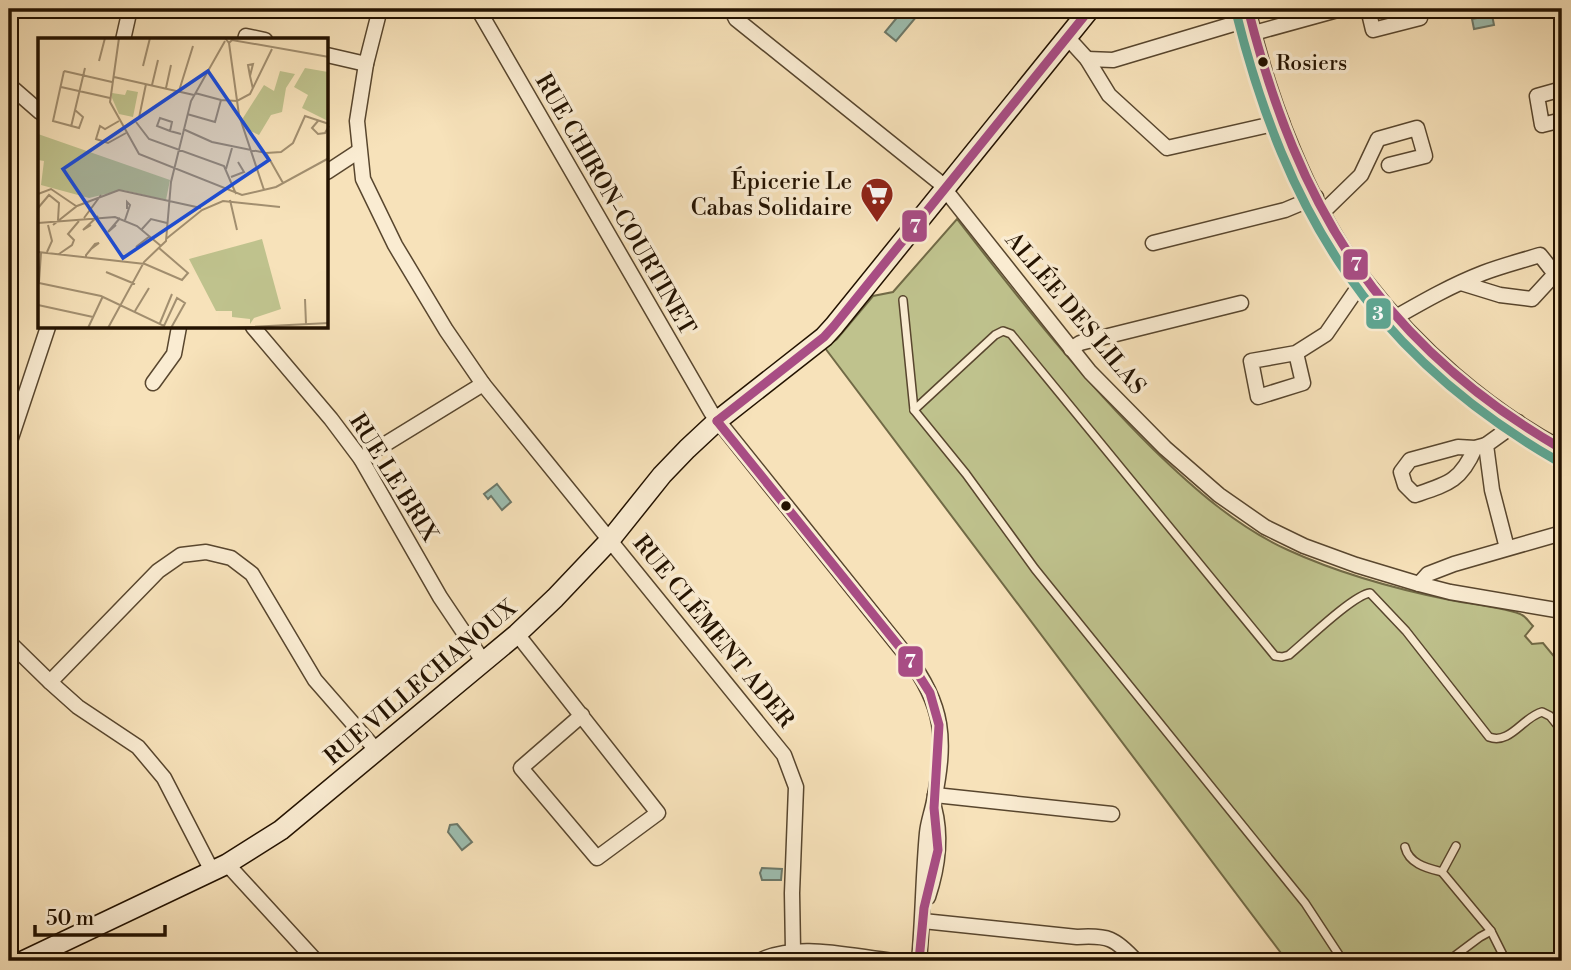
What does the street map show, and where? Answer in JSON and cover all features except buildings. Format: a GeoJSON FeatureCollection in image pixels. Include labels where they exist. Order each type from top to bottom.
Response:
{"type":"FeatureCollection","features":[{"type":"Feature","properties":{"kind":"street"},"geometry":{"type":"LineString","coordinates":[[123,38],[130,9]]}},
{"type":"Feature","properties":{"kind":"street","name":"RUE CLÉMENT ADER"},"geometry":{"type":"LineString","coordinates":[[380,9],[366,64],[357,121],[363,179],[395,246],[446,330],[483,384],[784,755],[796,787],[793,950]]}},
{"type":"Feature","properties":{"kind":"street","name":"RUE CHIRON-COURTINET"},"geometry":{"type":"LineString","coordinates":[[478,9],[680,363],[718,421],[923,677],[933,698],[940,718],[941,740],[934,800],[928,822],[919,961]]}},
{"type":"Feature","properties":{"kind":"street","name":"ALLÉE DES LILAS"},"geometry":{"type":"LineString","coordinates":[[731,9],[736,19],[946,189],[1070,349],[1165,448],[1219,495],[1265,527],[1304,546],[1356,565],[1450,592],[1562,611]]}},
{"type":"Feature","properties":{"kind":"street","name":"RUE VILLECHANOUX"},"geometry":{"type":"LineString","coordinates":[[23,961],[219,867],[281,830],[517,634],[610,540],[662,475],[718,421],[834,326],[1090,9]]}},
{"type":"Feature","properties":{"kind":"street"},"geometry":{"type":"LineString","coordinates":[[1087,59],[1113,60],[1251,20],[1341,9]]}},
{"type":"Feature","properties":{"kind":"street"},"geometry":{"type":"LineString","coordinates":[[1368,9],[1373,30],[1420,18],[1419,9]]}},
{"type":"Feature","properties":{"kind":"street"},"geometry":{"type":"LineString","coordinates":[[1251,20],[1282,122],[1323,212],[1364,279],[1396,317],[1471,387],[1518,422],[1556,445],[1562,433]]}},
{"type":"Feature","properties":{"kind":"street"},"geometry":{"type":"LineString","coordinates":[[1067,37],[1087,59],[1109,95],[1167,148],[1282,122]]}},
{"type":"Feature","properties":{"kind":"street"},"geometry":{"type":"LineString","coordinates":[[329,55],[366,64]]}},
{"type":"Feature","properties":{"kind":"street"},"geometry":{"type":"LineString","coordinates":[[9,85],[38,110]]}},
{"type":"Feature","properties":{"kind":"street"},"geometry":{"type":"LineString","coordinates":[[1562,89],[1536,96],[1542,125],[1562,120]]}},
{"type":"Feature","properties":{"kind":"street"},"geometry":{"type":"LineString","coordinates":[[1323,212],[1361,175],[1378,139],[1418,128],[1425,156],[1389,165]]}},
{"type":"Feature","properties":{"kind":"street"},"geometry":{"type":"LineString","coordinates":[[329,171],[359,151]]}},
{"type":"Feature","properties":{"kind":"street"},"geometry":{"type":"LineString","coordinates":[[1153,243],[1285,210],[1316,197]]}},
{"type":"Feature","properties":{"kind":"street"},"geometry":{"type":"LineString","coordinates":[[1396,317],[1461,283],[1484,273],[1540,255],[1555,274],[1532,299],[1500,295],[1461,283]]}},
{"type":"Feature","properties":{"kind":"street"},"geometry":{"type":"LineString","coordinates":[[1297,353],[1326,334],[1364,279]]}},
{"type":"Feature","properties":{"kind":"street"},"geometry":{"type":"LineString","coordinates":[[1070,349],[1080,343],[1241,303]]}},
{"type":"Feature","properties":{"kind":"street"},"geometry":{"type":"LineString","coordinates":[[9,444],[47,329]]}},
{"type":"Feature","properties":{"kind":"street"},"geometry":{"type":"LineString","coordinates":[[153,383],[174,354],[179,329]]}},
{"type":"Feature","properties":{"kind":"street","name":"RUE LE BRIX"},"geometry":{"type":"LineString","coordinates":[[255,329],[361,459],[440,597],[483,661]]}},
{"type":"Feature","properties":{"kind":"street"},"geometry":{"type":"LineString","coordinates":[[361,459],[483,384]]}},
{"type":"Feature","properties":{"kind":"street"},"geometry":{"type":"LineString","coordinates":[[1480,446],[1458,447],[1410,460],[1401,472],[1405,485],[1415,495],[1448,484],[1468,466],[1480,446],[1518,422]]}},
{"type":"Feature","properties":{"kind":"street"},"geometry":{"type":"LineString","coordinates":[[1480,446],[1507,548]]}},
{"type":"Feature","properties":{"kind":"street"},"geometry":{"type":"LineString","coordinates":[[1419,584],[1428,574],[1562,533]]}},
{"type":"Feature","properties":{"kind":"street"},"geometry":{"type":"LineString","coordinates":[[50,682],[158,571],[181,555],[206,552],[231,558],[253,574],[315,680],[377,751]]}},
{"type":"Feature","properties":{"kind":"street"},"geometry":{"type":"LineString","coordinates":[[517,634],[582,715],[658,813],[597,858],[521,768],[582,715]]}},
{"type":"Feature","properties":{"kind":"street"},"geometry":{"type":"LineString","coordinates":[[9,642],[78,707],[138,747],[164,778],[219,867],[316,961]]}},
{"type":"Feature","properties":{"kind":"street"},"geometry":{"type":"LineString","coordinates":[[934,800],[1112,814]]}},
{"type":"Feature","properties":{"kind":"street"},"geometry":{"type":"LineString","coordinates":[[924,914],[1077,937],[1102,936],[1124,948],[1136,961]]}},
{"type":"Feature","properties":{"kind":"street"},"geometry":{"type":"LineString","coordinates":[[759,961],[793,950],[895,961]]}},
{"type":"Feature","properties":{"kind":"lane"},"geometry":{"type":"LineString","coordinates":[[903,300],[914,410],[967,474],[1035,569],[1304,903],[1343,961]]}},
{"type":"Feature","properties":{"kind":"lane"},"geometry":{"type":"LineString","coordinates":[[914,410],[995,335],[1003,331],[1012,334],[1275,656],[1289,655],[1351,603],[1363,594],[1370,593],[1406,631],[1489,737],[1497,740],[1505,737],[1535,714],[1542,712],[1550,716],[1562,731]]}},
{"type":"Feature","properties":{"kind":"lane"},"geometry":{"type":"LineString","coordinates":[[1442,872],[1456,846]]}},
{"type":"Feature","properties":{"kind":"lane"},"geometry":{"type":"LineString","coordinates":[[1405,848],[1407,855],[1421,867],[1442,872],[1491,931],[1506,961]]}},
{"type":"Feature","properties":{"kind":"lane"},"geometry":{"type":"LineString","coordinates":[[1448,961],[1491,931]]}},
{"type":"Feature","properties":{"kind":"green space"},"geometry":{"type":"Polygon","coordinates":[[[957,219],[1027,308],[1126,422],[1168,464],[1233,518],[1269,541],[1327,566],[1409,591],[1517,613],[1533,626],[1525,636],[1532,644],[1543,643],[1562,666],[1562,961],[1287,961],[825,348],[837,339],[873,296],[893,292],[957,219]]]}},
{"type":"Feature","properties":{"kind":"shaded area"},"geometry":{"type":"Polygon","coordinates":[[[904,9],[917,16],[896,41],[885,32],[904,9]]]}},
{"type":"Feature","properties":{"kind":"shaded area"},"geometry":{"type":"Polygon","coordinates":[[[1492,15],[1494,25],[1474,29],[1472,19],[1492,15]]]}},
{"type":"Feature","properties":{"kind":"shaded area"},"geometry":{"type":"Polygon","coordinates":[[[497,484],[511,502],[502,510],[491,496],[488,499],[484,494],[497,484]]]}},
{"type":"Feature","properties":{"kind":"shaded area"},"geometry":{"type":"Polygon","coordinates":[[[457,824],[472,842],[462,850],[448,832],[450,825],[457,824]]]}},
{"type":"Feature","properties":{"kind":"shaded area"},"geometry":{"type":"Polygon","coordinates":[[[762,868],[782,869],[781,880],[762,880],[762,868]]]}},
{"type":"Feature","properties":{"kind":"transit line","name":"7"},"geometry":{"type":"LineString","coordinates":[[717,421],[824,337],[834,326],[1090,9]]}},
{"type":"Feature","properties":{"kind":"transit line","name":"7"},"geometry":{"type":"LineString","coordinates":[[1248,9],[1268,81],[1293,147],[1322,208],[1356,265],[1396,317],[1444,364],[1499,408],[1562,449]]}},
{"type":"Feature","properties":{"kind":"transit line","name":"3"},"geometry":{"type":"LineString","coordinates":[[1236,12],[1257,85],[1281,152],[1311,215],[1346,272],[1387,325],[1435,374],[1491,419],[1556,460]]}},
{"type":"Feature","properties":{"kind":"transit line","name":"7"},"geometry":{"type":"LineString","coordinates":[[717,421],[906,655],[930,693],[939,725],[934,808],[938,850],[924,908],[919,961]]}},
{"type":"Feature","properties":{"kind":"place","name":"Rosiers"},"geometry":{"type":"Point","coordinates":[1263,62]}},
{"type":"Feature","properties":{"kind":"place","name":"Épicerie Le Cabas Solidaire"},"geometry":{"type":"Point","coordinates":[877,224]}}]}
